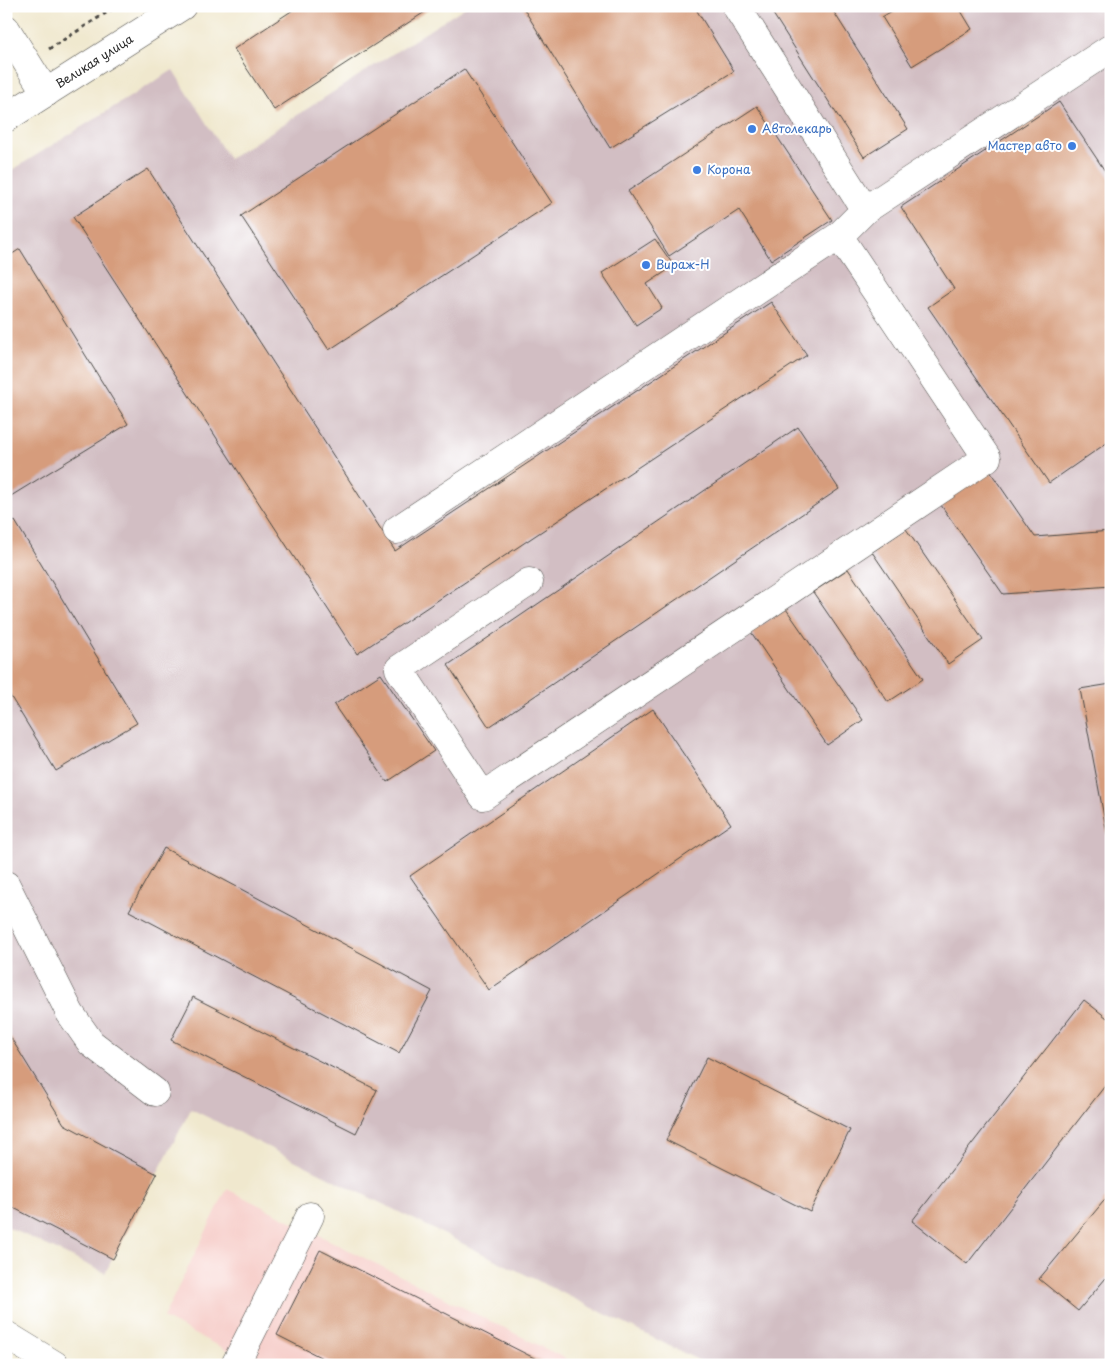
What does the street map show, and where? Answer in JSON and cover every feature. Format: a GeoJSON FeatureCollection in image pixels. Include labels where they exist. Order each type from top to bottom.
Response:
{"type":"FeatureCollection","features":[{"type":"Feature","properties":{"kind":"main road","name":"Великая улица"},"geometry":{"type":"LineString","coordinates":[[6,118],[182,6]]}},
{"type":"Feature","properties":{"kind":"main road"},"geometry":{"type":"LineString","coordinates":[[736,6],[865,210]]}},
{"type":"Feature","properties":{"kind":"main road"},"geometry":{"type":"LineString","coordinates":[[6,29],[46,92]]}},
{"type":"Feature","properties":{"kind":"main road"},"geometry":{"type":"LineString","coordinates":[[397,530],[839,236],[865,210],[1111,48]]}},
{"type":"Feature","properties":{"kind":"main road"},"geometry":{"type":"LineString","coordinates":[[529,582],[399,669],[483,796],[987,458],[839,236]]}},
{"type":"Feature","properties":{"kind":"main road"},"geometry":{"type":"LineString","coordinates":[[6,885],[70,1013],[91,1043],[155,1092]]}},
{"type":"Feature","properties":{"kind":"main road"},"geometry":{"type":"LineString","coordinates":[[237,1364],[310,1216]]}},
{"type":"Feature","properties":{"kind":"main road"},"geometry":{"type":"LineString","coordinates":[[6,1335],[55,1365]]}},
{"type":"Feature","properties":{"kind":"path"},"geometry":{"type":"LineString","coordinates":[[28,63],[117,6]]}},
{"type":"Feature","properties":{"kind":"shaded area"},"geometry":{"type":"Polygon","coordinates":[[[467,6],[1111,6],[1111,1365],[708,1365],[191,1109],[105,1273],[6,1226],[6,174],[173,70],[229,159],[467,6]]]}},
{"type":"Feature","properties":{"kind":"shaded area"},"geometry":{"type":"Polygon","coordinates":[[[227,1189],[578,1365],[256,1365],[163,1318],[227,1189]]]}},
{"type":"Feature","properties":{"kind":"building"},"geometry":{"type":"Polygon","coordinates":[[[299,6],[434,6],[274,110],[234,49],[299,6]]]}},
{"type":"Feature","properties":{"kind":"building"},"geometry":{"type":"Polygon","coordinates":[[[522,6],[694,6],[734,71],[610,148],[522,6]]]}},
{"type":"Feature","properties":{"kind":"building"},"geometry":{"type":"Polygon","coordinates":[[[768,6],[830,6],[908,129],[864,157],[768,6]]]}},
{"type":"Feature","properties":{"kind":"building"},"geometry":{"type":"Polygon","coordinates":[[[900,6],[958,6],[972,29],[912,66],[882,17],[900,6]]]}},
{"type":"Feature","properties":{"kind":"building"},"geometry":{"type":"Polygon","coordinates":[[[464,69],[552,203],[329,350],[241,216],[464,69]]]}},
{"type":"Feature","properties":{"kind":"building"},"geometry":{"type":"Polygon","coordinates":[[[1059,102],[1111,180],[1111,440],[1049,483],[928,307],[954,289],[901,207],[1059,102]]]}},
{"type":"Feature","properties":{"kind":"building"},"geometry":{"type":"Polygon","coordinates":[[[757,106],[832,220],[771,260],[739,210],[669,256],[628,191],[757,106]]]}},
{"type":"Feature","properties":{"kind":"building"},"geometry":{"type":"Polygon","coordinates":[[[148,169],[395,551],[771,302],[807,355],[357,654],[73,217],[148,169]]]}},
{"type":"Feature","properties":{"kind":"building"},"geometry":{"type":"Polygon","coordinates":[[[655,239],[674,266],[647,284],[662,308],[636,325],[602,273],[655,239]]]}},
{"type":"Feature","properties":{"kind":"building"},"geometry":{"type":"Polygon","coordinates":[[[20,249],[128,424],[6,499],[6,258],[20,249]]]}},
{"type":"Feature","properties":{"kind":"building"},"geometry":{"type":"Polygon","coordinates":[[[798,427],[839,489],[489,727],[448,665],[798,427]]]}},
{"type":"Feature","properties":{"kind":"building"},"geometry":{"type":"Polygon","coordinates":[[[985,464],[1035,537],[1111,531],[1111,586],[1003,594],[936,498],[985,464]]]}},
{"type":"Feature","properties":{"kind":"building"},"geometry":{"type":"Polygon","coordinates":[[[15,521],[137,723],[56,771],[6,689],[6,526],[15,521]]]}},
{"type":"Feature","properties":{"kind":"building"},"geometry":{"type":"Polygon","coordinates":[[[906,529],[983,640],[948,664],[872,552],[906,529]]]}},
{"type":"Feature","properties":{"kind":"building"},"geometry":{"type":"Polygon","coordinates":[[[848,569],[923,679],[888,702],[813,592],[848,569]]]}},
{"type":"Feature","properties":{"kind":"building"},"geometry":{"type":"Polygon","coordinates":[[[786,609],[863,720],[827,745],[751,632],[786,609]]]}},
{"type":"Feature","properties":{"kind":"building"},"geometry":{"type":"Polygon","coordinates":[[[381,674],[434,751],[387,782],[334,705],[381,674]]]}},
{"type":"Feature","properties":{"kind":"building"},"geometry":{"type":"Polygon","coordinates":[[[1111,684],[1111,849],[1110,849],[1080,689],[1111,684]]]}},
{"type":"Feature","properties":{"kind":"building"},"geometry":{"type":"Polygon","coordinates":[[[653,709],[731,824],[489,990],[410,876],[653,709]]]}},
{"type":"Feature","properties":{"kind":"building"},"geometry":{"type":"Polygon","coordinates":[[[164,848],[432,991],[399,1053],[129,911],[164,848]]]}},
{"type":"Feature","properties":{"kind":"building"},"geometry":{"type":"Polygon","coordinates":[[[193,997],[377,1090],[356,1133],[171,1040],[193,997]]]}},
{"type":"Feature","properties":{"kind":"building"},"geometry":{"type":"Polygon","coordinates":[[[1084,1000],[1111,1021],[1111,1078],[967,1264],[912,1221],[1084,1000]]]}},
{"type":"Feature","properties":{"kind":"building"},"geometry":{"type":"Polygon","coordinates":[[[6,1030],[64,1124],[157,1174],[113,1259],[6,1204],[6,1030]]]}},
{"type":"Feature","properties":{"kind":"building"},"geometry":{"type":"Polygon","coordinates":[[[707,1057],[850,1130],[810,1212],[666,1140],[707,1057]]]}},
{"type":"Feature","properties":{"kind":"building"},"geometry":{"type":"Polygon","coordinates":[[[1108,1196],[1111,1199],[1111,1272],[1078,1311],[1039,1279],[1108,1196]]]}},
{"type":"Feature","properties":{"kind":"building"},"geometry":{"type":"Polygon","coordinates":[[[320,1250],[548,1365],[336,1365],[277,1335],[320,1250]]]}},
{"type":"Feature","properties":{"kind":"place","name":"Автолекарь"},"geometry":{"type":"Point","coordinates":[752,129]}},
{"type":"Feature","properties":{"kind":"place","name":"Мастер авто"},"geometry":{"type":"Point","coordinates":[1072,146]}},
{"type":"Feature","properties":{"kind":"place","name":"Корона"},"geometry":{"type":"Point","coordinates":[697,170]}},
{"type":"Feature","properties":{"kind":"place","name":"Вираж-Н"},"geometry":{"type":"Point","coordinates":[646,265]}}]}
